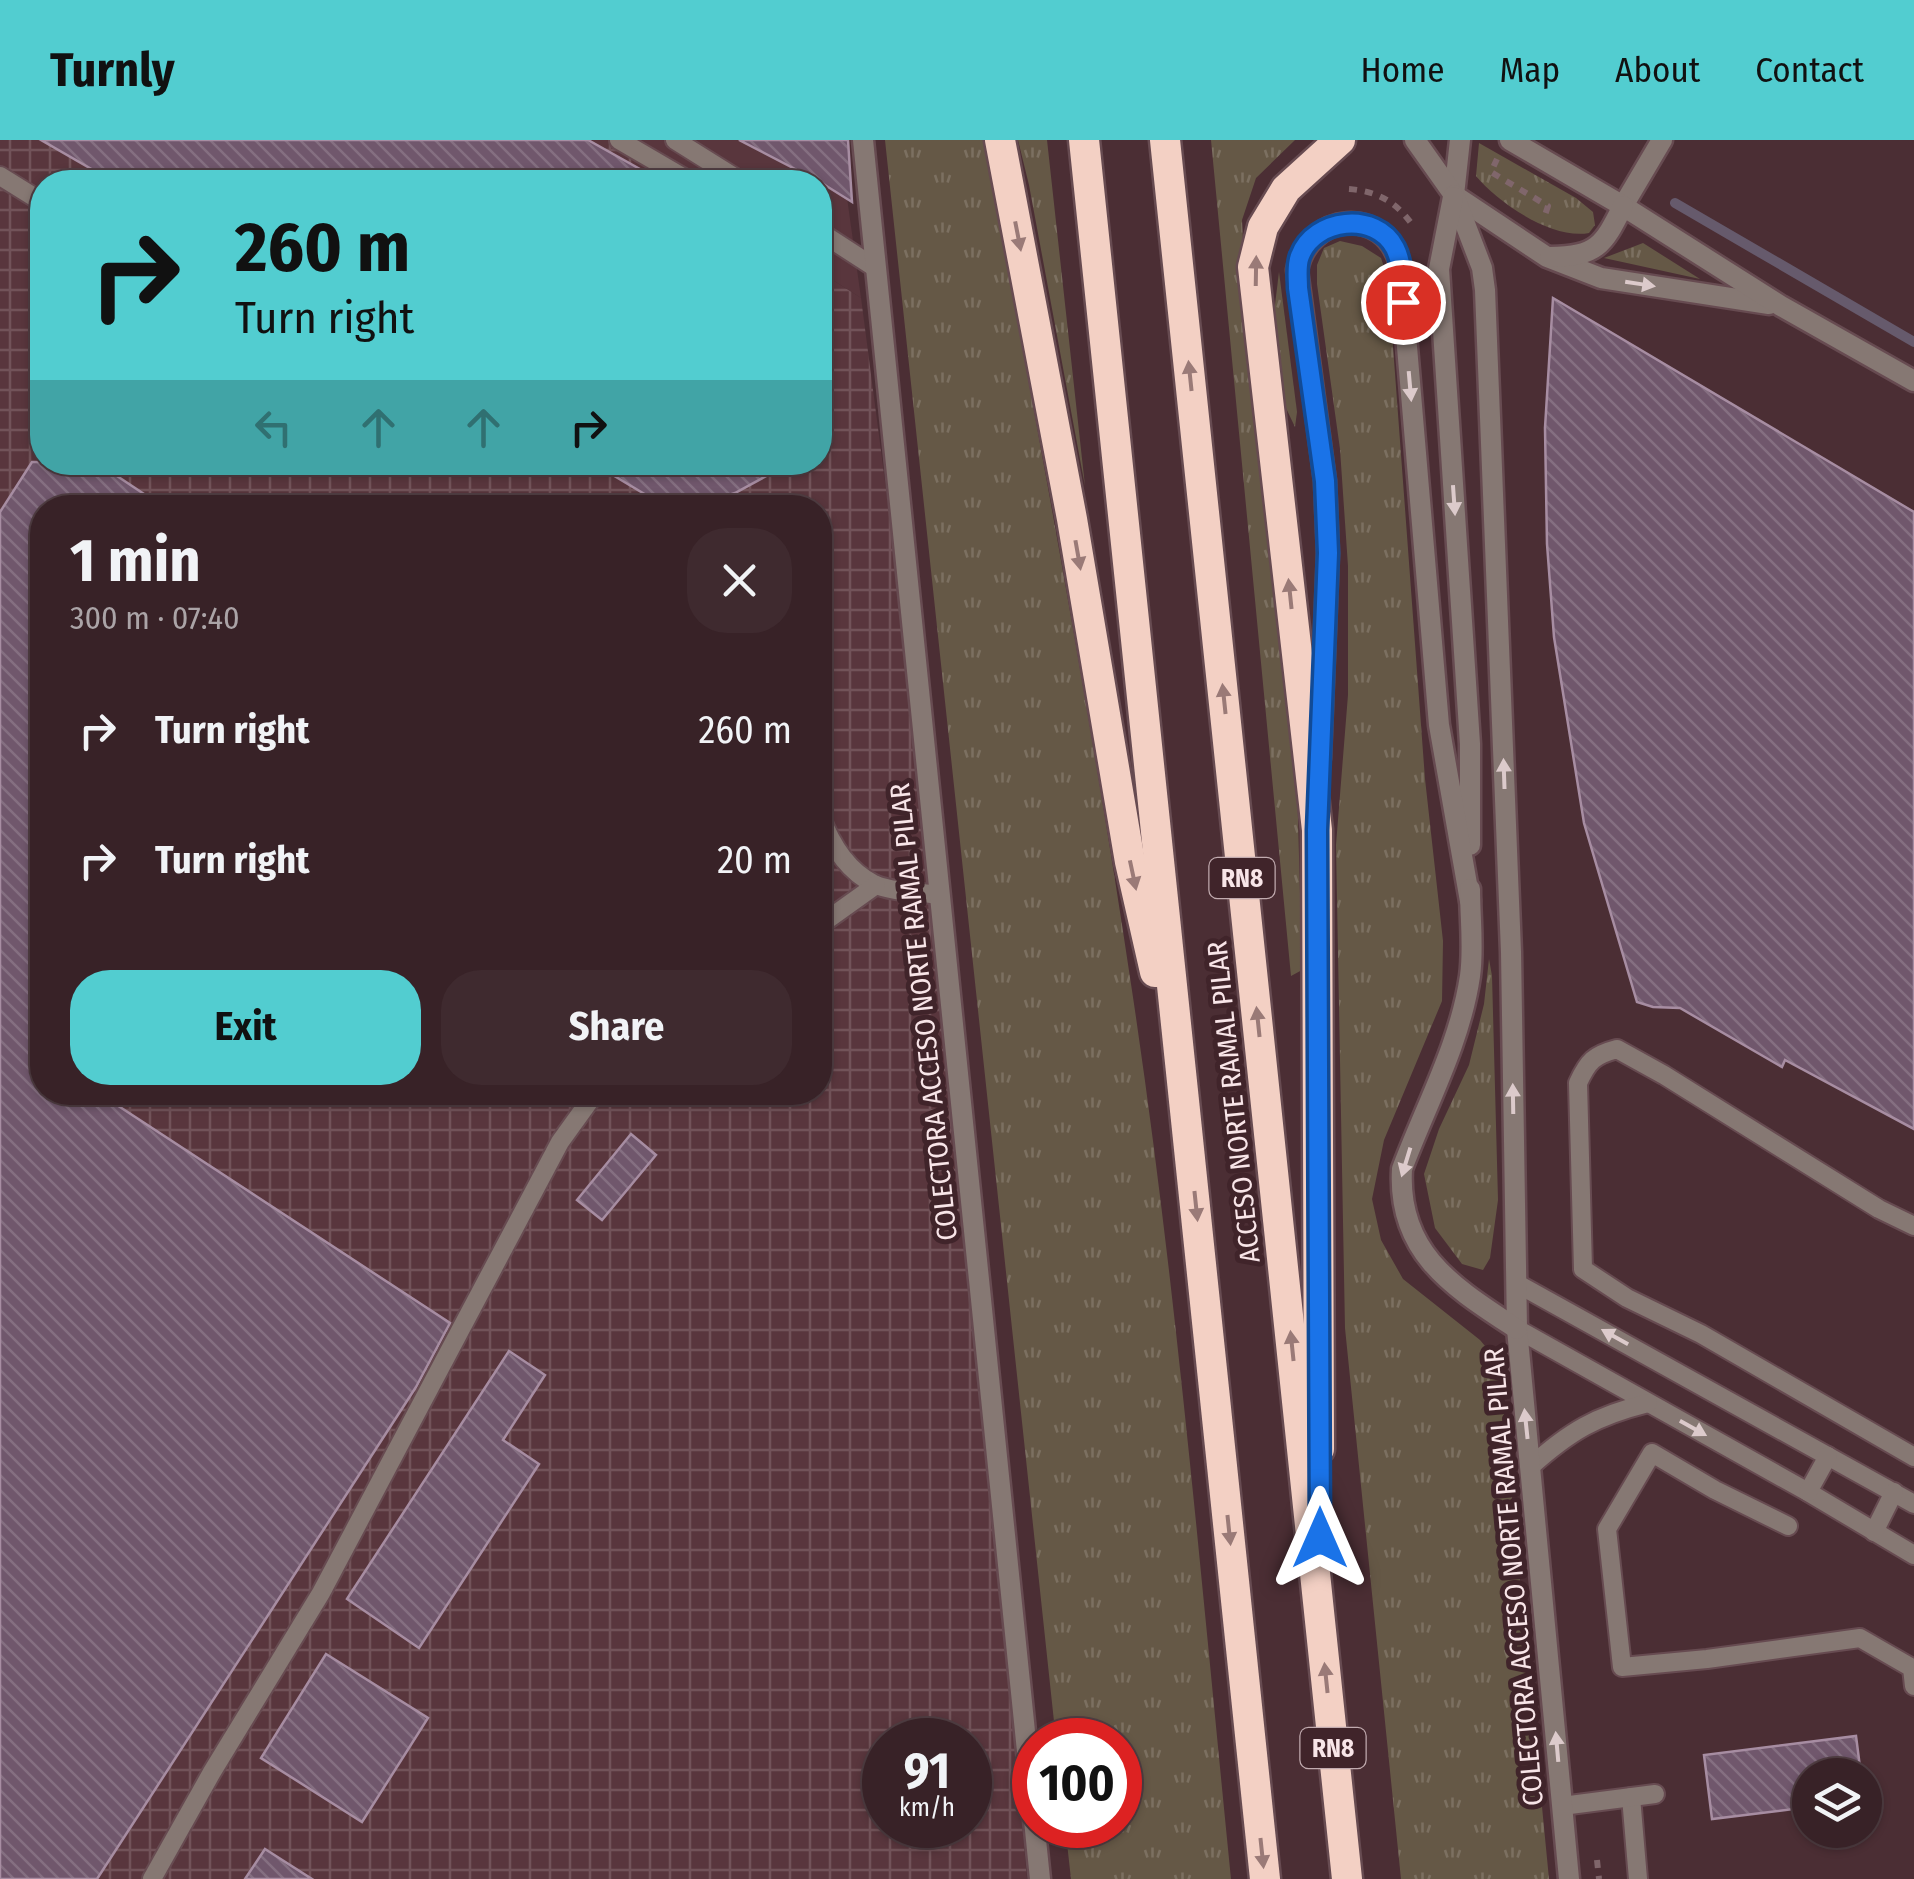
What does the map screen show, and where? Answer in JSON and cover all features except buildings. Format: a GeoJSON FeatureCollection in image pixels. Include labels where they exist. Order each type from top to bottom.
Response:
{"type":"FeatureCollection","features":[{"type":"Feature","properties":{"kind":"highway"},"geometry":{"type":"LineString","coordinates":[[1000,140],[1072,519],[1130,862],[1186,1109]]}},
{"type":"Feature","properties":{"kind":"highway","name":"ACCESO NORTE RAMAL PILAR"},"geometry":{"type":"LineString","coordinates":[[1084,140],[1265,1879]]}},
{"type":"Feature","properties":{"kind":"highway","name":"ACCESO NORTE RAMAL PILAR"},"geometry":{"type":"LineString","coordinates":[[1165,140],[1347,1879]]}},
{"type":"Feature","properties":{"kind":"highway"},"geometry":{"type":"LineString","coordinates":[[1320,1616],[1317,830],[1254,267],[1263,227],[1286,189],[1340,140]]}},
{"type":"Feature","properties":{"kind":"street","name":"COLECTORA ACCESO NORTE RAMAL PILAR"},"geometry":{"type":"LineString","coordinates":[[862,140],[1040,1879]]}},
{"type":"Feature","properties":{"kind":"street"},"geometry":{"type":"LineString","coordinates":[[1415,140],[1454,195],[1547,257],[1601,278],[1781,306]]}},
{"type":"Feature","properties":{"kind":"street"},"geometry":{"type":"LineString","coordinates":[[1460,140],[1454,195],[1438,269],[1470,744],[1470,973],[1461,1018],[1402,1169],[1400,1190],[1412,1232],[1438,1272],[1456,1289],[1516,1329]]}},
{"type":"Feature","properties":{"kind":"street"},"geometry":{"type":"LineString","coordinates":[[1510,140],[1781,306],[1914,380]]}},
{"type":"Feature","properties":{"kind":"street"},"geometry":{"type":"LineString","coordinates":[[1547,257],[1585,252],[1605,241],[1662,140]]}},
{"type":"Feature","properties":{"kind":"street","name":"COLECTORA ACCESO NORTE RAMAL PILAR"},"geometry":{"type":"LineString","coordinates":[[1454,195],[1482,268],[1485,290],[1511,952],[1516,1329],[1569,1879]]}},
{"type":"Feature","properties":{"kind":"street"},"geometry":{"type":"LineString","coordinates":[[1317,830],[1328,553],[1325,481],[1297,270],[1308,241],[1345,222],[1386,236],[1396,249],[1400,264],[1439,724],[1470,901]]}},
{"type":"Feature","properties":{"kind":"lane"},"geometry":{"type":"LineString","coordinates":[[619,140],[670,170]]}},
{"type":"Feature","properties":{"kind":"lane"},"geometry":{"type":"LineString","coordinates":[[675,140],[723,170]]}},
{"type":"Feature","properties":{"kind":"lane"},"geometry":{"type":"LineString","coordinates":[[0,176],[30,195]]}},
{"type":"Feature","properties":{"kind":"lane"},"geometry":{"type":"LineString","coordinates":[[832,240],[874,266]]}},
{"type":"Feature","properties":{"kind":"lane"},"geometry":{"type":"LineString","coordinates":[[832,842],[850,867],[876,885],[939,895]]}},
{"type":"Feature","properties":{"kind":"lane"},"geometry":{"type":"LineString","coordinates":[[832,916],[876,885]]}},
{"type":"Feature","properties":{"kind":"lane"},"geometry":{"type":"LineString","coordinates":[[1914,1226],[1879,1209],[1617,1050],[1599,1054],[1585,1067],[1578,1083],[1584,1269],[1627,1298],[1701,1334],[1914,1457]]}},
{"type":"Feature","properties":{"kind":"lane"},"geometry":{"type":"LineString","coordinates":[[152,1879],[321,1593],[560,1142],[587,1105]]}},
{"type":"Feature","properties":{"kind":"lane"},"geometry":{"type":"LineString","coordinates":[[1516,1283],[1914,1504]]}},
{"type":"Feature","properties":{"kind":"lane"},"geometry":{"type":"LineString","coordinates":[[1516,1329],[1914,1555]]}},
{"type":"Feature","properties":{"kind":"lane"},"geometry":{"type":"LineString","coordinates":[[1530,1466],[1589,1423],[1648,1404]]}},
{"type":"Feature","properties":{"kind":"lane"},"geometry":{"type":"LineString","coordinates":[[1788,1526],[1652,1454],[1606,1530],[1622,1667],[1860,1638],[1912,1668],[1914,1686]]}},
{"type":"Feature","properties":{"kind":"lane"},"geometry":{"type":"LineString","coordinates":[[1808,1492],[1828,1456]]}},
{"type":"Feature","properties":{"kind":"lane"},"geometry":{"type":"LineString","coordinates":[[1874,1532],[1894,1492]]}},
{"type":"Feature","properties":{"kind":"lane"},"geometry":{"type":"LineString","coordinates":[[1562,1806],[1655,1794]]}},
{"type":"Feature","properties":{"kind":"lane"},"geometry":{"type":"LineString","coordinates":[[1630,1798],[1638,1879]]}},
{"type":"Feature","properties":{"kind":"path"},"geometry":{"type":"LineString","coordinates":[[1497,159],[1491,172],[1548,206],[1544,218]]}},
{"type":"Feature","properties":{"kind":"path"},"geometry":{"type":"LineString","coordinates":[[1350,189],[1384,197],[1411,224]]}},
{"type":"Feature","properties":{"kind":"shaded area"},"geometry":{"type":"Polygon","coordinates":[[[0,140],[616,140],[663,170],[30,170],[30,475],[832,475],[832,280],[861,298],[939,895],[1013,1718],[1012,1848],[1024,1848],[1027,1879],[0,1879],[0,140]]]}},
{"type":"Feature","properties":{"kind":"shaded area"},"geometry":{"type":"Polygon","coordinates":[[[616,140],[839,140],[861,298],[832,280],[832,170],[663,170],[616,140]]]}},
{"type":"Feature","properties":{"kind":"green space"},"geometry":{"type":"Polygon","coordinates":[[[885,140],[984,140],[1080,667],[1147,1095],[1187,1431],[1231,1879],[1071,1879],[1068,1848],[1142,1848],[1142,1718],[1054,1718],[885,140]]]}},
{"type":"Feature","properties":{"kind":"green space"},"geometry":{"type":"Polygon","coordinates":[[[1018,140],[1047,140],[1085,486],[1029,185],[1018,140]]]}},
{"type":"Feature","properties":{"kind":"green space"},"geometry":{"type":"Polygon","coordinates":[[[1211,140],[1295,140],[1256,178],[1242,220],[1247,322],[1296,742],[1302,970],[1291,976],[1211,140]]]}},
{"type":"Feature","properties":{"kind":"green space"},"geometry":{"type":"Polygon","coordinates":[[[1479,143],[1576,198],[1593,212],[1595,225],[1589,233],[1575,234],[1543,225],[1498,197],[1476,176],[1479,143]]]}},
{"type":"Feature","properties":{"kind":"green space"},"geometry":{"type":"Polygon","coordinates":[[[1340,241],[1362,246],[1381,258],[1388,279],[1425,779],[1443,941],[1442,1001],[1384,1140],[1372,1199],[1381,1240],[1403,1279],[1480,1340],[1495,1358],[1501,1384],[1549,1879],[1401,1879],[1345,1328],[1336,845],[1348,695],[1348,566],[1340,449],[1317,284],[1317,265],[1324,248],[1340,241]]]}},
{"type":"Feature","properties":{"kind":"green space"},"geometry":{"type":"Polygon","coordinates":[[[1643,243],[1700,279],[1604,258],[1643,243]]]}},
{"type":"Feature","properties":{"kind":"green space"},"geometry":{"type":"Polygon","coordinates":[[[1279,272],[1297,412],[1295,427],[1285,406],[1274,313],[1279,272]]]}},
{"type":"Feature","properties":{"kind":"green space"},"geometry":{"type":"Polygon","coordinates":[[[1489,959],[1498,1200],[1490,1258],[1483,1270],[1462,1264],[1435,1228],[1424,1174],[1439,1129],[1469,1065],[1484,1004],[1489,959]]]}},
{"type":"Feature","properties":{"kind":"waterway"},"geometry":{"type":"LineString","coordinates":[[1675,203],[1914,342]]}},
{"type":"Feature","properties":{"kind":"route"},"geometry":{"type":"LineString","coordinates":[[1320,1538],[1317,830],[1328,553],[1325,481],[1298,288],[1297,270],[1308,241],[1345,222],[1386,236],[1396,249],[1400,264],[1403,302]]}}]}
